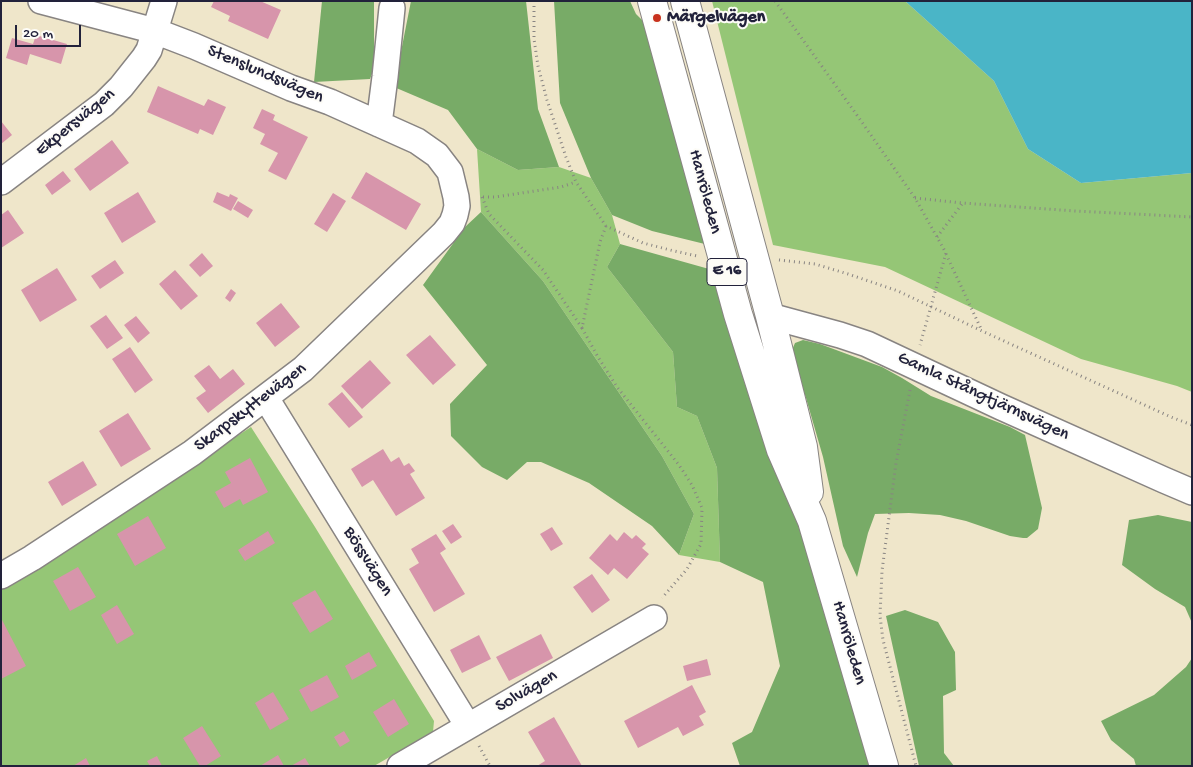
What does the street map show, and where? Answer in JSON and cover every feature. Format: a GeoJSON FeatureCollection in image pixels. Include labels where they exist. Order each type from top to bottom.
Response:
{"type":"FeatureCollection","features":[{"type":"Feature","properties":{"kind":"highway","name":"Hanröleden"},"geometry":{"type":"LineString","coordinates":[[652,1],[738,314],[781,450],[812,521],[884,766]]}},
{"type":"Feature","properties":{"kind":"highway","name":"Hanröleden"},"geometry":{"type":"LineString","coordinates":[[685,1],[770,316],[803,447],[812,521]]}},
{"type":"Feature","properties":{"kind":"street","name":"Stenslundsvägen"},"geometry":{"type":"LineString","coordinates":[[41,1],[155,31],[330,102],[417,141],[437,154],[450,172],[456,197]]}},
{"type":"Feature","properties":{"kind":"street","name":"Ekpersvägen"},"geometry":{"type":"LineString","coordinates":[[1,182],[104,104],[121,87],[149,50],[164,1]]}},
{"type":"Feature","properties":{"kind":"street"},"geometry":{"type":"LineString","coordinates":[[379,124],[392,8]]}},
{"type":"Feature","properties":{"kind":"street","name":"Skarpskyttevägen"},"geometry":{"type":"LineString","coordinates":[[1,576],[32,558],[192,453],[303,369],[444,233],[452,223],[455,215],[456,197]]}},
{"type":"Feature","properties":{"kind":"street","name":"Gamla Stångtjärnsvägen"},"geometry":{"type":"LineString","coordinates":[[770,316],[840,334],[867,344],[1028,419],[1192,492]]}},
{"type":"Feature","properties":{"kind":"street","name":"Bössvägen"},"geometry":{"type":"LineString","coordinates":[[266,398],[468,726]]}},
{"type":"Feature","properties":{"kind":"street","name":"Solvägen"},"geometry":{"type":"LineString","coordinates":[[400,766],[654,618]]}},
{"type":"Feature","properties":{"kind":"path"},"geometry":{"type":"LineString","coordinates":[[534,1],[534,39],[538,66],[547,100],[576,182],[606,226],[643,242],[699,256]]}},
{"type":"Feature","properties":{"kind":"path"},"geometry":{"type":"LineString","coordinates":[[776,1],[915,198],[946,253],[982,331]]}},
{"type":"Feature","properties":{"kind":"path"},"geometry":{"type":"LineString","coordinates":[[456,197],[495,197],[561,187],[576,182]]}},
{"type":"Feature","properties":{"kind":"path"},"geometry":{"type":"LineString","coordinates":[[482,197],[489,214],[543,270],[582,328],[617,387],[692,485],[702,508],[701,544],[687,569],[655,606],[654,618]]}},
{"type":"Feature","properties":{"kind":"path"},"geometry":{"type":"LineString","coordinates":[[915,198],[1074,211],[1192,217]]}},
{"type":"Feature","properties":{"kind":"path"},"geometry":{"type":"LineString","coordinates":[[937,237],[962,203]]}},
{"type":"Feature","properties":{"kind":"path"},"geometry":{"type":"LineString","coordinates":[[582,328],[600,242],[606,226]]}},
{"type":"Feature","properties":{"kind":"path"},"geometry":{"type":"LineString","coordinates":[[916,766],[883,640],[880,616],[882,571],[896,463],[915,366],[946,253]]}},
{"type":"Feature","properties":{"kind":"path"},"geometry":{"type":"LineString","coordinates":[[772,259],[815,264],[898,291],[931,308],[1192,425]]}},
{"type":"Feature","properties":{"kind":"green space"},"geometry":{"type":"Polygon","coordinates":[[[322,1],[374,1],[374,68],[370,79],[314,82],[322,1]]]}},
{"type":"Feature","properties":{"kind":"green space"},"geometry":{"type":"Polygon","coordinates":[[[411,1],[526,1],[538,109],[559,167],[518,170],[477,149],[448,110],[394,87],[411,1]]]}},
{"type":"Feature","properties":{"kind":"green space"},"geometry":{"type":"Polygon","coordinates":[[[554,1],[630,1],[636,14],[663,41],[721,248],[652,231],[612,215],[591,178],[560,103],[554,1]]]}},
{"type":"Feature","properties":{"kind":"green space"},"geometry":{"type":"Polygon","coordinates":[[[712,1],[905,1],[994,81],[1028,149],[1081,183],[1192,173],[1192,392],[1081,359],[885,267],[773,245],[712,1]]]}},
{"type":"Feature","properties":{"kind":"green space"},"geometry":{"type":"Polygon","coordinates":[[[477,149],[518,170],[559,167],[591,178],[612,215],[620,244],[607,267],[673,352],[677,407],[697,416],[717,468],[720,562],[679,555],[694,514],[662,456],[543,281],[481,212],[477,149]]]}},
{"type":"Feature","properties":{"kind":"green space"},"geometry":{"type":"Polygon","coordinates":[[[481,212],[543,281],[662,456],[694,514],[679,555],[652,526],[589,483],[541,462],[527,462],[507,480],[482,467],[451,436],[450,404],[487,365],[423,285],[465,227],[481,212]]]}},
{"type":"Feature","properties":{"kind":"green space"},"geometry":{"type":"Polygon","coordinates":[[[620,244],[734,276],[875,766],[740,766],[732,743],[752,732],[780,666],[763,582],[720,562],[717,468],[697,416],[677,407],[673,352],[607,267],[620,244]]]}},
{"type":"Feature","properties":{"kind":"green space"},"geometry":{"type":"Polygon","coordinates":[[[803,340],[820,344],[882,367],[931,396],[1010,427],[1025,435],[1042,508],[1038,529],[1027,538],[1023,538],[1010,536],[966,521],[940,515],[909,513],[875,514],[868,533],[857,577],[843,546],[823,457],[795,367],[792,350],[795,343],[803,340]]]}},
{"type":"Feature","properties":{"kind":"green space"},"geometry":{"type":"Polygon","coordinates":[[[251,427],[434,721],[433,732],[374,766],[1,766],[1,590],[67,550],[158,487],[251,427]]]}},
{"type":"Feature","properties":{"kind":"green space"},"geometry":{"type":"Polygon","coordinates":[[[1158,515],[1192,522],[1192,623],[1185,607],[1155,589],[1122,565],[1129,520],[1158,515]]]}},
{"type":"Feature","properties":{"kind":"green space"},"geometry":{"type":"Polygon","coordinates":[[[905,610],[938,622],[955,652],[956,690],[943,696],[944,753],[954,766],[919,766],[886,616],[905,610]]]}},
{"type":"Feature","properties":{"kind":"green space"},"geometry":{"type":"Polygon","coordinates":[[[1192,658],[1192,766],[1136,766],[1134,759],[1111,740],[1101,721],[1154,695],[1186,667],[1192,658]]]}},
{"type":"Feature","properties":{"kind":"water"},"geometry":{"type":"Polygon","coordinates":[[[905,1],[1192,1],[1192,173],[1081,183],[1028,149],[994,81],[905,1]]]}},
{"type":"Feature","properties":{"kind":"building"},"geometry":{"type":"Polygon","coordinates":[[[214,1],[260,1],[281,10],[268,39],[228,21],[230,16],[211,7],[214,1]]]}},
{"type":"Feature","properties":{"kind":"building"},"geometry":{"type":"Polygon","coordinates":[[[36,35],[67,44],[61,64],[30,54],[27,65],[6,58],[12,38],[33,44],[36,35]]]}},
{"type":"Feature","properties":{"kind":"building"},"geometry":{"type":"Polygon","coordinates":[[[158,86],[204,106],[208,99],[226,107],[213,135],[200,129],[198,134],[147,112],[158,86]]]}},
{"type":"Feature","properties":{"kind":"building"},"geometry":{"type":"Polygon","coordinates":[[[262,109],[275,115],[273,120],[308,137],[286,180],[268,171],[278,153],[260,144],[265,134],[253,128],[262,109]]]}},
{"type":"Feature","properties":{"kind":"building"},"geometry":{"type":"Polygon","coordinates":[[[1,121],[12,135],[1,144],[1,121]]]}},
{"type":"Feature","properties":{"kind":"building"},"geometry":{"type":"Polygon","coordinates":[[[112,140],[129,163],[90,191],[74,169],[112,140]]]}},
{"type":"Feature","properties":{"kind":"building"},"geometry":{"type":"Polygon","coordinates":[[[63,171],[71,181],[52,195],[45,185],[63,171]]]}},
{"type":"Feature","properties":{"kind":"building"},"geometry":{"type":"Polygon","coordinates":[[[366,172],[421,204],[406,230],[351,198],[366,172]]]}},
{"type":"Feature","properties":{"kind":"building"},"geometry":{"type":"Polygon","coordinates":[[[138,192],[156,222],[122,243],[104,213],[138,192]]]}},
{"type":"Feature","properties":{"kind":"building"},"geometry":{"type":"Polygon","coordinates":[[[217,192],[229,197],[230,194],[238,198],[231,211],[213,202],[217,192]]]}},
{"type":"Feature","properties":{"kind":"building"},"geometry":{"type":"Polygon","coordinates":[[[333,193],[346,201],[327,232],[314,224],[333,193]]]}},
{"type":"Feature","properties":{"kind":"building"},"geometry":{"type":"Polygon","coordinates":[[[238,201],[253,210],[248,218],[233,209],[238,201]]]}},
{"type":"Feature","properties":{"kind":"building"},"geometry":{"type":"Polygon","coordinates":[[[8,210],[24,233],[1,248],[1,215],[8,210]]]}},
{"type":"Feature","properties":{"kind":"building"},"geometry":{"type":"Polygon","coordinates":[[[202,253],[213,266],[200,277],[189,265],[202,253]]]}},
{"type":"Feature","properties":{"kind":"building"},"geometry":{"type":"Polygon","coordinates":[[[115,260],[124,273],[100,289],[91,276],[115,260]]]}},
{"type":"Feature","properties":{"kind":"building"},"geometry":{"type":"Polygon","coordinates":[[[57,268],[77,300],[40,322],[21,290],[57,268]]]}},
{"type":"Feature","properties":{"kind":"building"},"geometry":{"type":"Polygon","coordinates":[[[175,270],[198,296],[181,310],[159,284],[175,270]]]}},
{"type":"Feature","properties":{"kind":"building"},"geometry":{"type":"Polygon","coordinates":[[[231,289],[236,293],[230,302],[225,298],[231,289]]]}},
{"type":"Feature","properties":{"kind":"building"},"geometry":{"type":"Polygon","coordinates":[[[281,303],[300,327],[275,347],[256,323],[281,303]]]}},
{"type":"Feature","properties":{"kind":"building"},"geometry":{"type":"Polygon","coordinates":[[[106,315],[123,338],[107,349],[90,326],[106,315]]]}},
{"type":"Feature","properties":{"kind":"building"},"geometry":{"type":"Polygon","coordinates":[[[136,316],[150,333],[138,343],[124,325],[136,316]]]}},
{"type":"Feature","properties":{"kind":"building"},"geometry":{"type":"Polygon","coordinates":[[[430,335],[456,365],[433,385],[406,355],[430,335]]]}},
{"type":"Feature","properties":{"kind":"building"},"geometry":{"type":"Polygon","coordinates":[[[130,347],[153,380],[135,393],[112,359],[130,347]]]}},
{"type":"Feature","properties":{"kind":"building"},"geometry":{"type":"Polygon","coordinates":[[[370,360],[391,383],[362,409],[341,386],[370,360]]]}},
{"type":"Feature","properties":{"kind":"building"},"geometry":{"type":"Polygon","coordinates":[[[209,365],[220,379],[233,369],[245,384],[208,413],[196,398],[206,391],[194,376],[209,365]]]}},
{"type":"Feature","properties":{"kind":"building"},"geometry":{"type":"Polygon","coordinates":[[[342,392],[363,417],[349,428],[328,404],[342,392]]]}},
{"type":"Feature","properties":{"kind":"building"},"geometry":{"type":"Polygon","coordinates":[[[128,413],[151,449],[121,467],[99,431],[128,413]]]}},
{"type":"Feature","properties":{"kind":"building"},"geometry":{"type":"Polygon","coordinates":[[[383,449],[391,462],[399,457],[404,466],[409,463],[415,471],[410,474],[425,498],[396,516],[373,480],[362,487],[351,469],[383,449]]]}},
{"type":"Feature","properties":{"kind":"building"},"geometry":{"type":"Polygon","coordinates":[[[250,458],[268,492],[243,505],[240,499],[224,508],[215,492],[231,483],[225,472],[250,458]]]}},
{"type":"Feature","properties":{"kind":"building"},"geometry":{"type":"Polygon","coordinates":[[[83,461],[97,485],[62,506],[48,482],[83,461]]]}},
{"type":"Feature","properties":{"kind":"building"},"geometry":{"type":"Polygon","coordinates":[[[148,516],[166,548],[135,566],[117,534],[148,516]]]}},
{"type":"Feature","properties":{"kind":"building"},"geometry":{"type":"Polygon","coordinates":[[[453,524],[462,537],[451,544],[442,531],[453,524]]]}},
{"type":"Feature","properties":{"kind":"building"},"geometry":{"type":"Polygon","coordinates":[[[552,527],[563,544],[551,551],[540,534],[552,527]]]}},
{"type":"Feature","properties":{"kind":"building"},"geometry":{"type":"Polygon","coordinates":[[[268,531],[275,543],[245,561],[238,550],[268,531]]]}},
{"type":"Feature","properties":{"kind":"building"},"geometry":{"type":"Polygon","coordinates":[[[624,532],[632,539],[636,535],[646,544],[642,548],[649,554],[627,579],[614,568],[608,575],[589,558],[610,534],[617,541],[624,532]]]}},
{"type":"Feature","properties":{"kind":"building"},"geometry":{"type":"Polygon","coordinates":[[[436,534],[446,549],[440,553],[465,594],[434,612],[409,569],[419,563],[411,549],[436,534]]]}},
{"type":"Feature","properties":{"kind":"building"},"geometry":{"type":"Polygon","coordinates":[[[78,567],[96,597],[70,611],[53,581],[78,567]]]}},
{"type":"Feature","properties":{"kind":"building"},"geometry":{"type":"Polygon","coordinates":[[[592,574],[610,600],[592,613],[573,587],[592,574]]]}},
{"type":"Feature","properties":{"kind":"building"},"geometry":{"type":"Polygon","coordinates":[[[315,590],[333,619],[310,633],[292,603],[315,590]]]}},
{"type":"Feature","properties":{"kind":"building"},"geometry":{"type":"Polygon","coordinates":[[[117,605],[134,634],[117,644],[101,615],[117,605]]]}},
{"type":"Feature","properties":{"kind":"building"},"geometry":{"type":"Polygon","coordinates":[[[1,618],[26,666],[1,679],[1,618]]]}},
{"type":"Feature","properties":{"kind":"building"},"geometry":{"type":"Polygon","coordinates":[[[541,634],[553,658],[509,681],[496,657],[541,634]]]}},
{"type":"Feature","properties":{"kind":"building"},"geometry":{"type":"Polygon","coordinates":[[[479,635],[491,659],[462,673],[450,650],[479,635]]]}},
{"type":"Feature","properties":{"kind":"building"},"geometry":{"type":"Polygon","coordinates":[[[369,652],[377,666],[352,680],[345,666],[369,652]]]}},
{"type":"Feature","properties":{"kind":"building"},"geometry":{"type":"Polygon","coordinates":[[[707,659],[711,675],[687,681],[683,666],[707,659]]]}},
{"type":"Feature","properties":{"kind":"building"},"geometry":{"type":"Polygon","coordinates":[[[327,675],[339,697],[311,712],[299,690],[327,675]]]}},
{"type":"Feature","properties":{"kind":"building"},"geometry":{"type":"Polygon","coordinates":[[[692,685],[706,712],[699,716],[704,725],[683,736],[678,727],[638,748],[624,721],[692,685]]]}},
{"type":"Feature","properties":{"kind":"building"},"geometry":{"type":"Polygon","coordinates":[[[273,692],[289,719],[270,730],[255,703],[273,692]]]}},
{"type":"Feature","properties":{"kind":"building"},"geometry":{"type":"Polygon","coordinates":[[[394,699],[409,724],[388,737],[373,712],[394,699]]]}},
{"type":"Feature","properties":{"kind":"building"},"geometry":{"type":"Polygon","coordinates":[[[554,717],[582,766],[537,766],[545,761],[528,732],[554,717]]]}},
{"type":"Feature","properties":{"kind":"building"},"geometry":{"type":"Polygon","coordinates":[[[202,726],[221,756],[205,766],[200,766],[183,738],[202,726]]]}},
{"type":"Feature","properties":{"kind":"building"},"geometry":{"type":"Polygon","coordinates":[[[344,731],[350,741],[340,747],[334,737],[344,731]]]}},
{"type":"Feature","properties":{"kind":"building"},"geometry":{"type":"Polygon","coordinates":[[[278,755],[284,766],[260,766],[278,755]]]}},
{"type":"Feature","properties":{"kind":"building"},"geometry":{"type":"Polygon","coordinates":[[[157,756],[162,766],[150,766],[147,761],[157,756]]]}},
{"type":"Feature","properties":{"kind":"building"},"geometry":{"type":"Polygon","coordinates":[[[86,758],[90,766],[73,766],[86,758]]]}},
{"type":"Feature","properties":{"kind":"building"},"geometry":{"type":"Polygon","coordinates":[[[305,758],[310,766],[291,766],[305,758]]]}},
{"type":"Feature","properties":{"kind":"place","name":"Märgelvägen"},"geometry":{"type":"Point","coordinates":[657,18]}}]}
